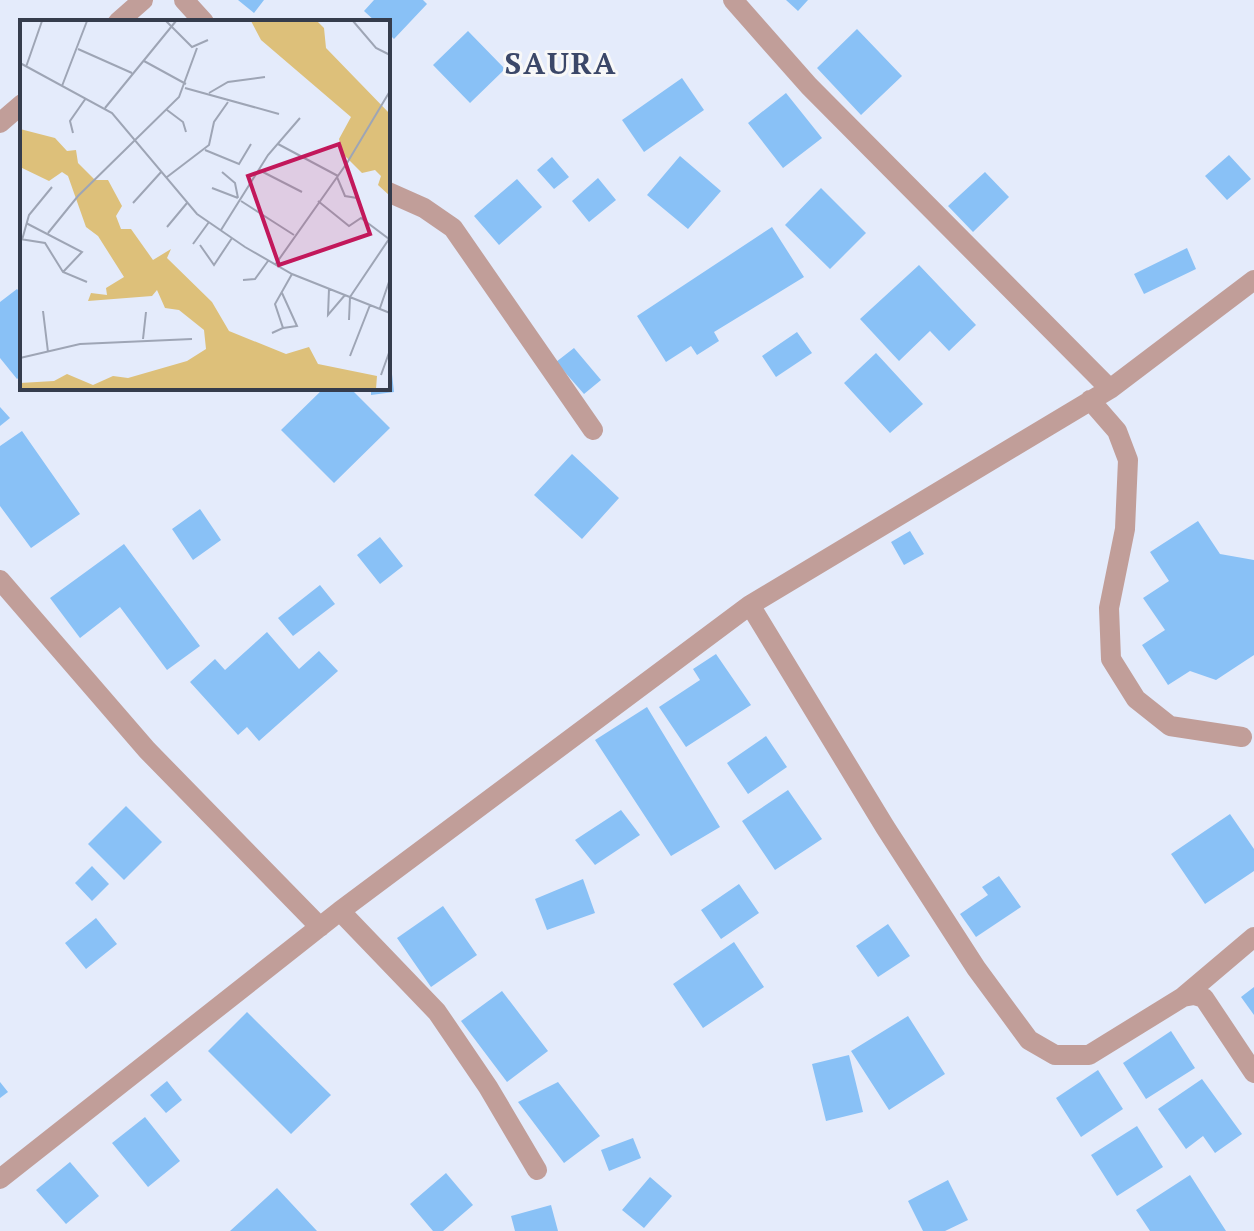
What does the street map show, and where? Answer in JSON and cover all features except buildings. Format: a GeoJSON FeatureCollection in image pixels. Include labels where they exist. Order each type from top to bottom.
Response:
{"type":"FeatureCollection","features":[{"type":"Feature","properties":{"kind":"street"},"geometry":{"type":"LineString","coordinates":[[120,20],[143,0]]}},
{"type":"Feature","properties":{"kind":"street"},"geometry":{"type":"LineString","coordinates":[[184,0],[202,20]]}},
{"type":"Feature","properties":{"kind":"street"},"geometry":{"type":"LineString","coordinates":[[733,0],[809,86],[1110,389]]}},
{"type":"Feature","properties":{"kind":"street"},"geometry":{"type":"LineString","coordinates":[[0,123],[20,106]]}},
{"type":"Feature","properties":{"kind":"street"},"geometry":{"type":"LineString","coordinates":[[390,193],[424,208],[453,228],[593,430]]}},
{"type":"Feature","properties":{"kind":"street"},"geometry":{"type":"LineString","coordinates":[[0,1179],[340,911],[750,605],[1110,389],[1254,280]]}},
{"type":"Feature","properties":{"kind":"street"},"geometry":{"type":"LineString","coordinates":[[1090,400],[1117,431],[1128,460],[1125,529],[1109,608],[1111,659],[1136,699],[1170,726],[1242,737]]}},
{"type":"Feature","properties":{"kind":"street"},"geometry":{"type":"LineString","coordinates":[[0,580],[147,750],[320,927]]}},
{"type":"Feature","properties":{"kind":"street"},"geometry":{"type":"LineString","coordinates":[[750,605],[951,930],[1029,1040],[1055,1055],[1089,1055],[1183,997],[1254,937]]}},
{"type":"Feature","properties":{"kind":"street"},"geometry":{"type":"LineString","coordinates":[[340,911],[437,1012],[488,1087],[537,1170]]}},
{"type":"Feature","properties":{"kind":"street"},"geometry":{"type":"LineString","coordinates":[[1183,997],[1194,995],[1204,998],[1254,1073]]}},
{"type":"Feature","properties":{"kind":"district","name":"SAURA"},"geometry":{"type":"Point","coordinates":[561,64]}}]}
